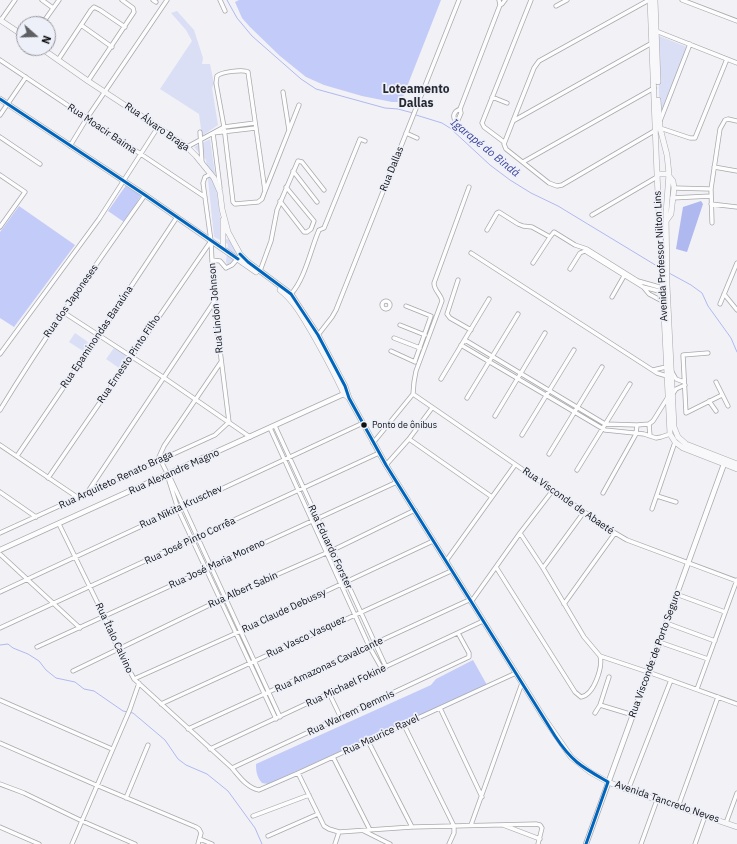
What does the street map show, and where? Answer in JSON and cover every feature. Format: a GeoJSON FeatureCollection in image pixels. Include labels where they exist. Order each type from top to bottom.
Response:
{"type":"FeatureCollection","features":[{"type":"Feature","properties":{"kind":"main road","name":"Avenida Professor Nilton Lins"},"geometry":{"type":"LineString","coordinates":[[650,0],[658,127],[668,163],[669,175],[664,274],[671,372],[670,434],[675,442],[688,451],[737,469]]}},
{"type":"Feature","properties":{"kind":"main road","name":"Avenida Professor Nilton Lins"},"geometry":{"type":"LineString","coordinates":[[655,0],[658,127],[657,175],[664,267]]}},
{"type":"Feature","properties":{"kind":"main road"},"geometry":{"type":"LineString","coordinates":[[1,20],[16,30]]}},
{"type":"Feature","properties":{"kind":"main road","name":"Rua Álvaro Braga"},"geometry":{"type":"LineString","coordinates":[[52,56],[187,147],[202,163],[211,174],[220,192],[222,209],[228,232],[239,257]]}},
{"type":"Feature","properties":{"kind":"main road","name":"Avenida Tancredo Neves"},"geometry":{"type":"LineString","coordinates":[[0,99],[145,195],[211,241],[260,271],[291,294],[318,335],[346,393]]}},
{"type":"Feature","properties":{"kind":"main road"},"geometry":{"type":"LineString","coordinates":[[657,164],[668,163]]}},
{"type":"Feature","properties":{"kind":"main road"},"geometry":{"type":"LineString","coordinates":[[657,175],[669,175],[673,181],[674,188],[671,214],[666,221]]}},
{"type":"Feature","properties":{"kind":"main road"},"geometry":{"type":"LineString","coordinates":[[222,209],[223,248]]}},
{"type":"Feature","properties":{"kind":"main road","name":"Avenida Tancredo Neves"},"geometry":{"type":"LineString","coordinates":[[239,257],[288,297],[299,312],[379,453],[516,674],[571,757],[583,768],[608,782],[737,827]]}},
{"type":"Feature","properties":{"kind":"main road","name":"Avenida Professor Nilton Lins"},"geometry":{"type":"LineString","coordinates":[[664,274],[663,290],[666,367],[675,432],[681,441],[692,447],[737,464]]}},
{"type":"Feature","properties":{"kind":"street"},"geometry":{"type":"LineString","coordinates":[[1,20],[15,0]]}},
{"type":"Feature","properties":{"kind":"street"},"geometry":{"type":"LineString","coordinates":[[42,0],[53,8]]}},
{"type":"Feature","properties":{"kind":"street"},"geometry":{"type":"LineString","coordinates":[[48,16],[59,0]]}},
{"type":"Feature","properties":{"kind":"street"},"geometry":{"type":"LineString","coordinates":[[88,81],[134,12],[133,8],[122,0]]}},
{"type":"Feature","properties":{"kind":"street"},"geometry":{"type":"LineString","coordinates":[[70,146],[87,118],[167,0]]}},
{"type":"Feature","properties":{"kind":"street"},"geometry":{"type":"LineString","coordinates":[[220,0],[225,11]]}},
{"type":"Feature","properties":{"kind":"street","name":"Rua Dallas"},"geometry":{"type":"LineString","coordinates":[[318,335],[336,310],[459,0]]}},
{"type":"Feature","properties":{"kind":"street"},"geometry":{"type":"LineString","coordinates":[[499,0],[500,5]]}},
{"type":"Feature","properties":{"kind":"street"},"geometry":{"type":"LineString","coordinates":[[460,109],[500,5],[505,0]]}},
{"type":"Feature","properties":{"kind":"street"},"geometry":{"type":"LineString","coordinates":[[531,0],[482,125],[504,142],[506,149],[549,183],[557,186],[562,185],[658,127],[690,44]]}},
{"type":"Feature","properties":{"kind":"street"},"geometry":{"type":"LineString","coordinates":[[556,6],[567,0]]}},
{"type":"Feature","properties":{"kind":"street"},"geometry":{"type":"LineString","coordinates":[[504,142],[534,68],[543,59],[650,0]]}},
{"type":"Feature","properties":{"kind":"street"},"geometry":{"type":"LineString","coordinates":[[682,0],[737,20]]}},
{"type":"Feature","properties":{"kind":"street"},"geometry":{"type":"LineString","coordinates":[[58,60],[91,10],[96,7],[124,27]]}},
{"type":"Feature","properties":{"kind":"street"},"geometry":{"type":"LineString","coordinates":[[81,25],[112,47]]}},
{"type":"Feature","properties":{"kind":"street"},"geometry":{"type":"LineString","coordinates":[[656,31],[737,63]]}},
{"type":"Feature","properties":{"kind":"street"},"geometry":{"type":"LineString","coordinates":[[513,121],[652,43]]}},
{"type":"Feature","properties":{"kind":"street"},"geometry":{"type":"LineString","coordinates":[[658,127],[690,138],[697,136],[727,59]]}},
{"type":"Feature","properties":{"kind":"street","name":"Rua Moacir Baima"},"geometry":{"type":"LineString","coordinates":[[0,60],[205,197]]}},
{"type":"Feature","properties":{"kind":"street"},"geometry":{"type":"LineString","coordinates":[[265,191],[248,72],[243,70],[222,73],[217,76],[216,83],[225,132],[233,202],[238,204],[258,202],[262,199],[299,105]]}},
{"type":"Feature","properties":{"kind":"street"},"geometry":{"type":"LineString","coordinates":[[0,115],[26,77]]}},
{"type":"Feature","properties":{"kind":"street"},"geometry":{"type":"LineString","coordinates":[[523,162],[655,87]]}},
{"type":"Feature","properties":{"kind":"street"},"geometry":{"type":"LineString","coordinates":[[283,92],[289,131]]}},
{"type":"Feature","properties":{"kind":"street"},"geometry":{"type":"LineString","coordinates":[[492,97],[507,103]]}},
{"type":"Feature","properties":{"kind":"street"},"geometry":{"type":"LineString","coordinates":[[712,223],[711,189],[720,129],[722,122],[728,119],[737,121]]}},
{"type":"Feature","properties":{"kind":"street"},"geometry":{"type":"LineString","coordinates":[[187,147],[201,141],[224,127],[255,123]]}},
{"type":"Feature","properties":{"kind":"street"},"geometry":{"type":"LineString","coordinates":[[0,354],[78,249],[158,127]]}},
{"type":"Feature","properties":{"kind":"street"},"geometry":{"type":"LineString","coordinates":[[213,133],[256,128]]}},
{"type":"Feature","properties":{"kind":"street"},"geometry":{"type":"LineString","coordinates":[[200,132],[202,163]]}},
{"type":"Feature","properties":{"kind":"street"},"geometry":{"type":"LineString","coordinates":[[213,133],[220,192]]}},
{"type":"Feature","properties":{"kind":"street"},"geometry":{"type":"LineString","coordinates":[[406,133],[417,138]]}},
{"type":"Feature","properties":{"kind":"street"},"geometry":{"type":"LineString","coordinates":[[0,137],[40,164]]}},
{"type":"Feature","properties":{"kind":"street"},"geometry":{"type":"LineString","coordinates":[[291,294],[305,268],[319,230],[324,228],[360,139],[365,141]]}},
{"type":"Feature","properties":{"kind":"street"},"geometry":{"type":"LineString","coordinates":[[260,271],[271,241],[274,216],[297,162],[300,160],[302,162],[324,190]]}},
{"type":"Feature","properties":{"kind":"street"},"geometry":{"type":"LineString","coordinates":[[714,167],[737,171]]}},
{"type":"Feature","properties":{"kind":"street"},"geometry":{"type":"LineString","coordinates":[[293,171],[317,202]]}},
{"type":"Feature","properties":{"kind":"street","name":"Rua Lindon Johnson"},"geometry":{"type":"LineString","coordinates":[[211,174],[203,180],[211,241],[214,302],[228,422]]}},
{"type":"Feature","properties":{"kind":"street"},"geometry":{"type":"LineString","coordinates":[[0,175],[25,192],[0,227]]}},
{"type":"Feature","properties":{"kind":"street"},"geometry":{"type":"LineString","coordinates":[[592,215],[657,175]]}},
{"type":"Feature","properties":{"kind":"street"},"geometry":{"type":"LineString","coordinates":[[280,201],[304,232],[311,229],[314,221],[286,187]]}},
{"type":"Feature","properties":{"kind":"street"},"geometry":{"type":"LineString","coordinates":[[373,442],[413,394],[414,382],[419,365],[439,312],[442,298],[435,289],[434,283],[469,187]]}},
{"type":"Feature","properties":{"kind":"street"},"geometry":{"type":"LineString","coordinates":[[674,188],[711,189]]}},
{"type":"Feature","properties":{"kind":"street"},"geometry":{"type":"LineString","coordinates":[[686,197],[693,189]]}},
{"type":"Feature","properties":{"kind":"street","name":"Rua dos Japoneses"},"geometry":{"type":"LineString","coordinates":[[0,410],[63,312],[145,195]]}},
{"type":"Feature","properties":{"kind":"street"},"geometry":{"type":"LineString","coordinates":[[672,198],[711,196]]}},
{"type":"Feature","properties":{"kind":"street"},"geometry":{"type":"LineString","coordinates":[[711,204],[737,207]]}},
{"type":"Feature","properties":{"kind":"street"},"geometry":{"type":"LineString","coordinates":[[487,230],[499,212],[518,224],[532,227],[550,237]]}},
{"type":"Feature","properties":{"kind":"street"},"geometry":{"type":"LineString","coordinates":[[0,217],[5,220]]}},
{"type":"Feature","properties":{"kind":"street","name":"Rua Epaminondas Baraúna"},"geometry":{"type":"LineString","coordinates":[[17,456],[177,218]]}},
{"type":"Feature","properties":{"kind":"street"},"geometry":{"type":"LineString","coordinates":[[533,263],[554,232],[587,249],[642,283],[650,284],[663,282]]}},
{"type":"Feature","properties":{"kind":"street","name":"Rua Ernesto Pinto Filho"},"geometry":{"type":"LineString","coordinates":[[48,478],[211,241]]}},
{"type":"Feature","properties":{"kind":"street"},"geometry":{"type":"LineString","coordinates":[[570,269],[580,253],[585,252],[643,287],[649,294],[664,302]]}},
{"type":"Feature","properties":{"kind":"street"},"geometry":{"type":"LineString","coordinates":[[471,253],[660,375],[667,376]]}},
{"type":"Feature","properties":{"kind":"street"},"geometry":{"type":"LineString","coordinates":[[212,260],[220,261],[226,268],[232,265],[239,257]]}},
{"type":"Feature","properties":{"kind":"street"},"geometry":{"type":"LineString","coordinates":[[720,304],[737,263]]}},
{"type":"Feature","properties":{"kind":"street"},"geometry":{"type":"LineString","coordinates":[[612,297],[624,276]]}},
{"type":"Feature","properties":{"kind":"street"},"geometry":{"type":"LineString","coordinates":[[458,280],[447,314],[450,318],[471,330]]}},
{"type":"Feature","properties":{"kind":"street"},"geometry":{"type":"LineString","coordinates":[[650,284],[663,290]]}},
{"type":"Feature","properties":{"kind":"street"},"geometry":{"type":"LineString","coordinates":[[643,287],[663,290]]}},
{"type":"Feature","properties":{"kind":"street"},"geometry":{"type":"LineString","coordinates":[[724,294],[737,310]]}},
{"type":"Feature","properties":{"kind":"street"},"geometry":{"type":"LineString","coordinates":[[441,379],[489,299]]}},
{"type":"Feature","properties":{"kind":"street"},"geometry":{"type":"LineString","coordinates":[[86,493],[214,302]]}},
{"type":"Feature","properties":{"kind":"street"},"geometry":{"type":"LineString","coordinates":[[406,306],[432,316],[415,361]]}},
{"type":"Feature","properties":{"kind":"street"},"geometry":{"type":"LineString","coordinates":[[63,312],[163,377],[250,437]]}},
{"type":"Feature","properties":{"kind":"street"},"geometry":{"type":"LineString","coordinates":[[467,398],[518,314]]}},
{"type":"Feature","properties":{"kind":"street"},"geometry":{"type":"LineString","coordinates":[[400,325],[425,335]]}},
{"type":"Feature","properties":{"kind":"street"},"geometry":{"type":"LineString","coordinates":[[495,416],[545,333]]}},
{"type":"Feature","properties":{"kind":"street"},"geometry":{"type":"LineString","coordinates":[[394,338],[420,348]]}},
{"type":"Feature","properties":{"kind":"street"},"geometry":{"type":"LineString","coordinates":[[465,340],[605,424],[649,424],[653,421],[676,389],[684,384]]}},
{"type":"Feature","properties":{"kind":"street"},"geometry":{"type":"LineString","coordinates":[[461,345],[516,379],[608,431],[661,437],[670,434]]}},
{"type":"Feature","properties":{"kind":"street"},"geometry":{"type":"LineString","coordinates":[[522,435],[574,350]]}},
{"type":"Feature","properties":{"kind":"street"},"geometry":{"type":"LineString","coordinates":[[391,351],[415,361],[419,365]]}},
{"type":"Feature","properties":{"kind":"street"},"geometry":{"type":"LineString","coordinates":[[708,353],[683,354],[686,413],[722,394]]}},
{"type":"Feature","properties":{"kind":"street"},"geometry":{"type":"LineString","coordinates":[[221,362],[164,446],[160,454],[160,459],[212,566],[253,662]]}},
{"type":"Feature","properties":{"kind":"street"},"geometry":{"type":"LineString","coordinates":[[549,454],[602,367]]}},
{"type":"Feature","properties":{"kind":"street"},"geometry":{"type":"LineString","coordinates":[[653,370],[666,367]]}},
{"type":"Feature","properties":{"kind":"street"},"geometry":{"type":"LineString","coordinates":[[671,372],[676,379],[684,384]]}},
{"type":"Feature","properties":{"kind":"street"},"geometry":{"type":"LineString","coordinates":[[676,379],[676,389]]}},
{"type":"Feature","properties":{"kind":"street"},"geometry":{"type":"LineString","coordinates":[[716,382],[728,406]]}},
{"type":"Feature","properties":{"kind":"street"},"geometry":{"type":"LineString","coordinates":[[578,470],[630,384]]}},
{"type":"Feature","properties":{"kind":"street","name":"Rua Alexandre Magno"},"geometry":{"type":"LineString","coordinates":[[0,550],[346,393]]}},
{"type":"Feature","properties":{"kind":"street","name":"Rua Visconde de Abaeté"},"geometry":{"type":"LineString","coordinates":[[413,394],[615,534],[627,540],[737,580]]}},
{"type":"Feature","properties":{"kind":"street"},"geometry":{"type":"LineString","coordinates":[[709,401],[716,411]]}},
{"type":"Feature","properties":{"kind":"street"},"geometry":{"type":"LineString","coordinates":[[386,464],[409,439],[432,408]]}},
{"type":"Feature","properties":{"kind":"street","name":"Rua Arquiteto Renato Braga"},"geometry":{"type":"LineString","coordinates":[[0,533],[215,435],[228,422]]}},
{"type":"Feature","properties":{"kind":"street","name":"Rua Nikita Kruschev"},"geometry":{"type":"LineString","coordinates":[[0,592],[363,423]]}},
{"type":"Feature","properties":{"kind":"street"},"geometry":{"type":"LineString","coordinates":[[649,424],[650,436]]}},
{"type":"Feature","properties":{"kind":"street"},"geometry":{"type":"LineString","coordinates":[[624,425],[624,432]]}},
{"type":"Feature","properties":{"kind":"street"},"geometry":{"type":"LineString","coordinates":[[603,493],[636,434],[637,425]]}},
{"type":"Feature","properties":{"kind":"street","name":"Rua Eduardo Forster"},"geometry":{"type":"LineString","coordinates":[[272,427],[304,488],[386,667]]}},
{"type":"Feature","properties":{"kind":"street","name":"Rua Eduardo Forster"},"geometry":{"type":"LineString","coordinates":[[272,427],[284,460],[298,491],[328,552],[369,646],[382,669]]}},
{"type":"Feature","properties":{"kind":"street"},"geometry":{"type":"LineString","coordinates":[[409,439],[492,497]]}},
{"type":"Feature","properties":{"kind":"street"},"geometry":{"type":"LineString","coordinates":[[652,509],[675,442]]}},
{"type":"Feature","properties":{"kind":"street"},"geometry":{"type":"LineString","coordinates":[[0,445],[77,498]]}},
{"type":"Feature","properties":{"kind":"street","name":"Rua José Pinto Corrêa"},"geometry":{"type":"LineString","coordinates":[[0,628],[379,453]]}},
{"type":"Feature","properties":{"kind":"street","name":"Rua Visconde de Porto Seguro"},"geometry":{"type":"LineString","coordinates":[[586,844],[724,464]]}},
{"type":"Feature","properties":{"kind":"street"},"geometry":{"type":"LineString","coordinates":[[446,561],[515,465]]}},
{"type":"Feature","properties":{"kind":"street"},"geometry":{"type":"LineString","coordinates":[[167,473],[178,509],[236,633],[253,662],[268,693],[278,718]]}},
{"type":"Feature","properties":{"kind":"street","name":"Rua José Maria Moreno"},"geometry":{"type":"LineString","coordinates":[[37,647],[397,482]]}},
{"type":"Feature","properties":{"kind":"street"},"geometry":{"type":"LineString","coordinates":[[470,601],[553,490]]}},
{"type":"Feature","properties":{"kind":"street"},"geometry":{"type":"LineString","coordinates":[[0,492],[36,517]]}},
{"type":"Feature","properties":{"kind":"street"},"geometry":{"type":"LineString","coordinates":[[657,496],[676,502]]}},
{"type":"Feature","properties":{"kind":"street","name":"Rua Albert Sabin"},"geometry":{"type":"LineString","coordinates":[[73,671],[221,599],[333,550],[415,510]]}},
{"type":"Feature","properties":{"kind":"street"},"geometry":{"type":"LineString","coordinates":[[544,568],[584,512]]}},
{"type":"Feature","properties":{"kind":"street","name":"Rua Ítalo Calvino"},"geometry":{"type":"LineString","coordinates":[[59,524],[90,586],[118,649],[134,678],[232,768],[247,784]]}},
{"type":"Feature","properties":{"kind":"street"},"geometry":{"type":"LineString","coordinates":[[520,533],[544,568],[584,637],[600,656],[737,704]]}},
{"type":"Feature","properties":{"kind":"street"},"geometry":{"type":"LineString","coordinates":[[564,604],[615,534]]}},
{"type":"Feature","properties":{"kind":"street","name":"Rua Claude Debussy"},"geometry":{"type":"LineString","coordinates":[[134,678],[241,631],[433,541]]}},
{"type":"Feature","properties":{"kind":"street"},"geometry":{"type":"LineString","coordinates":[[0,554],[80,628]]}},
{"type":"Feature","properties":{"kind":"street"},"geometry":{"type":"LineString","coordinates":[[496,567],[575,692],[581,698],[586,697],[594,687],[601,666],[600,656]]}},
{"type":"Feature","properties":{"kind":"street","name":"Rua Vasco Vasquez"},"geometry":{"type":"LineString","coordinates":[[161,704],[452,571]]}},
{"type":"Feature","properties":{"kind":"street"},"geometry":{"type":"LineString","coordinates":[[697,689],[737,580]]}},
{"type":"Feature","properties":{"kind":"street"},"geometry":{"type":"LineString","coordinates":[[676,594],[725,612]]}},
{"type":"Feature","properties":{"kind":"street","name":"Rua Amazonas Cavalcante"},"geometry":{"type":"LineString","coordinates":[[188,729],[470,601]]}},
{"type":"Feature","properties":{"kind":"street","name":"Rua Michael Fokine"},"geometry":{"type":"LineString","coordinates":[[210,749],[483,621]]}},
{"type":"Feature","properties":{"kind":"street"},"geometry":{"type":"LineString","coordinates":[[666,623],[715,641]]}},
{"type":"Feature","properties":{"kind":"street","name":"Rua Warrem Demmis"},"geometry":{"type":"LineString","coordinates":[[232,768],[469,657],[470,656],[458,633]]}},
{"type":"Feature","properties":{"kind":"street"},"geometry":{"type":"LineString","coordinates":[[659,642],[708,659]]}},
{"type":"Feature","properties":{"kind":"street","name":"Rua Maurice Ravel"},"geometry":{"type":"LineString","coordinates":[[247,784],[259,790],[516,674]]}},
{"type":"Feature","properties":{"kind":"street"},"geometry":{"type":"LineString","coordinates":[[595,713],[600,705],[609,677]]}},
{"type":"Feature","properties":{"kind":"street"},"geometry":{"type":"LineString","coordinates":[[628,790],[671,680]]}},
{"type":"Feature","properties":{"kind":"street"},"geometry":{"type":"LineString","coordinates":[[72,844],[96,785],[128,714],[139,683]]}},
{"type":"Feature","properties":{"kind":"street"},"geometry":{"type":"LineString","coordinates":[[471,825],[522,683]]}},
{"type":"Feature","properties":{"kind":"street"},"geometry":{"type":"LineString","coordinates":[[329,693],[341,718]]}},
{"type":"Feature","properties":{"kind":"street"},"geometry":{"type":"LineString","coordinates":[[678,807],[718,697]]}},
{"type":"Feature","properties":{"kind":"street"},"geometry":{"type":"LineString","coordinates":[[0,700],[112,749]]}},
{"type":"Feature","properties":{"kind":"street"},"geometry":{"type":"LineString","coordinates":[[600,705],[633,715]]}},
{"type":"Feature","properties":{"kind":"street"},"geometry":{"type":"LineString","coordinates":[[440,708],[482,797]]}},
{"type":"Feature","properties":{"kind":"street"},"geometry":{"type":"LineString","coordinates":[[404,725],[454,826],[454,833],[450,844]]}},
{"type":"Feature","properties":{"kind":"street"},"geometry":{"type":"LineString","coordinates":[[368,741],[412,827]]}},
{"type":"Feature","properties":{"kind":"street"},"geometry":{"type":"LineString","coordinates":[[0,743],[196,827],[201,830],[198,844]]}},
{"type":"Feature","properties":{"kind":"street"},"geometry":{"type":"LineString","coordinates":[[126,798],[148,746]]}},
{"type":"Feature","properties":{"kind":"street"},"geometry":{"type":"LineString","coordinates":[[333,757],[370,830]]}},
{"type":"Feature","properties":{"kind":"street"},"geometry":{"type":"LineString","coordinates":[[298,773],[324,826],[339,832],[412,827],[538,824],[542,828],[538,844]]}},
{"type":"Feature","properties":{"kind":"street"},"geometry":{"type":"LineString","coordinates":[[0,784],[24,793],[82,821],[135,844]]}},
{"type":"Feature","properties":{"kind":"street"},"geometry":{"type":"LineString","coordinates":[[726,823],[737,793]]}},
{"type":"Feature","properties":{"kind":"street"},"geometry":{"type":"LineString","coordinates":[[253,816],[309,795]]}},
{"type":"Feature","properties":{"kind":"street"},"geometry":{"type":"LineString","coordinates":[[641,844],[657,800]]}},
{"type":"Feature","properties":{"kind":"street"},"geometry":{"type":"LineString","coordinates":[[268,836],[318,814]]}},
{"type":"Feature","properties":{"kind":"street"},"geometry":{"type":"LineString","coordinates":[[695,844],[705,816]]}},
{"type":"Feature","properties":{"kind":"street"},"geometry":{"type":"LineString","coordinates":[[501,824],[540,839]]}},
{"type":"Feature","properties":{"kind":"street"},"geometry":{"type":"LineString","coordinates":[[0,827],[39,844]]}},
{"type":"Feature","properties":{"kind":"street"},"geometry":{"type":"LineString","coordinates":[[363,831],[390,844]]}},
{"type":"Feature","properties":{"kind":"street"},"geometry":{"type":"LineString","coordinates":[[335,844],[339,832]]}},
{"type":"Feature","properties":{"kind":"street"},"geometry":{"type":"LineString","coordinates":[[200,839],[212,844]]}},
{"type":"Feature","properties":{"kind":"shaded area"},"geometry":{"type":"Polygon","coordinates":[[[239,0],[441,0],[401,102],[392,102],[362,96],[324,85],[306,77],[280,56],[242,18],[235,2],[239,0]]]}},
{"type":"Feature","properties":{"kind":"shaded area"},"geometry":{"type":"Polygon","coordinates":[[[177,11],[194,30],[203,58],[202,64],[210,64],[214,84],[212,88],[218,125],[202,136],[199,114],[160,89],[192,41],[186,30],[171,13],[177,11]]]}},
{"type":"Feature","properties":{"kind":"shaded area"},"geometry":{"type":"Polygon","coordinates":[[[657,35],[687,47],[660,121],[657,35]]]}},
{"type":"Feature","properties":{"kind":"shaded area"},"geometry":{"type":"Polygon","coordinates":[[[210,139],[215,173],[213,177],[223,238],[230,240],[236,252],[233,261],[227,265],[228,244],[214,237],[206,160],[194,147],[210,139]]]}},
{"type":"Feature","properties":{"kind":"shaded area"},"geometry":{"type":"Polygon","coordinates":[[[127,184],[142,194],[124,222],[108,211],[127,184]]]}},
{"type":"Feature","properties":{"kind":"shaded area"},"geometry":{"type":"Polygon","coordinates":[[[701,201],[703,204],[687,252],[676,249],[683,207],[701,201]]]}},
{"type":"Feature","properties":{"kind":"shaded area"},"geometry":{"type":"Polygon","coordinates":[[[19,206],[75,245],[14,327],[0,318],[0,232],[19,206]]]}},
{"type":"Feature","properties":{"kind":"shaded area"},"geometry":{"type":"Polygon","coordinates":[[[75,333],[88,342],[83,351],[69,342],[75,333]]]}},
{"type":"Feature","properties":{"kind":"shaded area"},"geometry":{"type":"Polygon","coordinates":[[[114,348],[127,356],[119,368],[106,359],[114,348]]]}},
{"type":"Feature","properties":{"kind":"shaded area"},"geometry":{"type":"Polygon","coordinates":[[[473,660],[487,685],[268,784],[262,783],[259,779],[256,764],[431,685],[436,679],[473,660]]]}},
{"type":"Feature","properties":{"kind":"waterway","name":"Igarapé do Bindá"},"geometry":{"type":"LineString","coordinates":[[227,0],[237,18],[252,36],[301,79],[316,89],[385,108],[398,109],[413,113]]}},
{"type":"Feature","properties":{"kind":"waterway","name":"Igarapé do Bindá"},"geometry":{"type":"LineString","coordinates":[[416,115],[442,123],[450,128],[490,165],[510,180],[531,193],[558,206],[657,266]]}},
{"type":"Feature","properties":{"kind":"waterway","name":"Igarapé do Bindá"},"geometry":{"type":"LineString","coordinates":[[669,273],[702,293],[708,306],[731,338],[737,352]]}},
{"type":"Feature","properties":{"kind":"waterway"},"geometry":{"type":"LineString","coordinates":[[0,645],[8,644],[13,648],[28,654],[39,661],[46,670],[56,678],[75,682],[84,689],[94,691],[123,711],[133,713],[165,740],[178,759],[186,765],[207,774],[228,791],[255,828],[262,844]]}},
{"type":"Feature","properties":{"kind":"transit line"},"geometry":{"type":"LineString","coordinates":[[0,99],[145,195],[238,259]]}},
{"type":"Feature","properties":{"kind":"transit line"},"geometry":{"type":"LineString","coordinates":[[240,254],[248,262],[291,294],[318,335],[345,386],[349,398],[386,465],[555,736],[572,758],[608,782],[586,844]]}},
{"type":"Feature","properties":{"kind":"place","name":"Ponto de ônibus"},"geometry":{"type":"Point","coordinates":[364,425]}},
{"type":"Feature","properties":{"kind":"district","name":"Loteamento Dallas"},"geometry":{"type":"Point","coordinates":[416,97]}}]}
